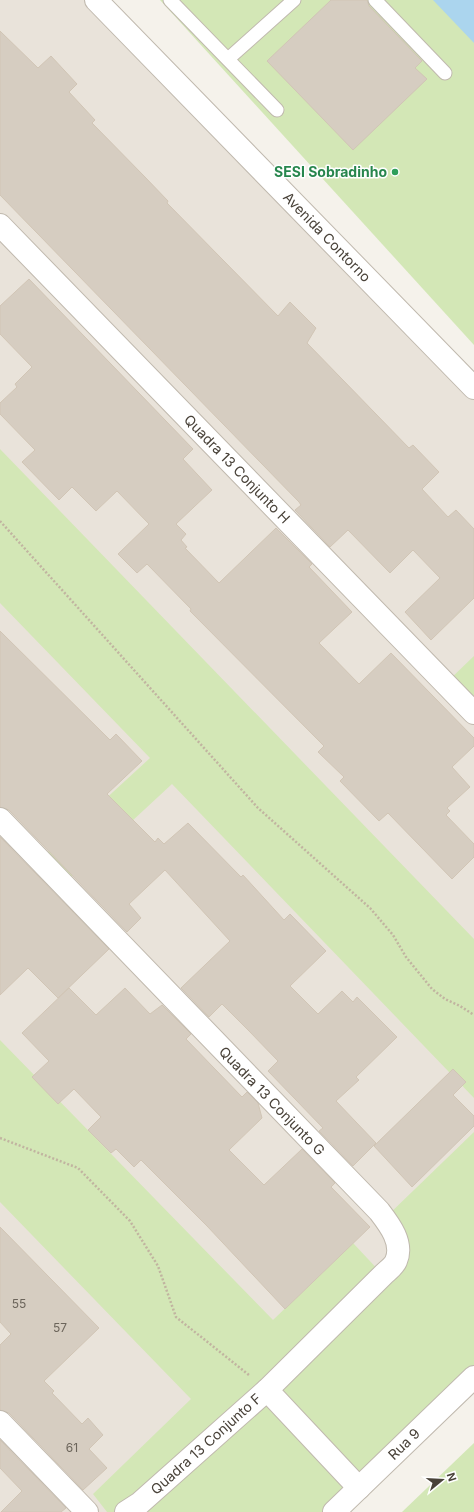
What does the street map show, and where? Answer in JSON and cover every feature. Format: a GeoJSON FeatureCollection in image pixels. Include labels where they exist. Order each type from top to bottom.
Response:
{"type":"FeatureCollection","features":[{"type":"Feature","properties":{"kind":"street","name":"Avenida Contorno"},"geometry":{"type":"LineString","coordinates":[[96,0],[474,388]]}},
{"type":"Feature","properties":{"kind":"street","name":"Quadra 13 Conjunto H"},"geometry":{"type":"LineString","coordinates":[[0,225],[474,713]]}},
{"type":"Feature","properties":{"kind":"street","name":"Quadra 13 Conjunto G"},"geometry":{"type":"LineString","coordinates":[[0,819],[379,1211],[396,1237],[398,1249],[396,1261],[267,1390]]}},
{"type":"Feature","properties":{"kind":"street","name":"Rua 9"},"geometry":{"type":"LineString","coordinates":[[334,1512],[474,1377]]}},
{"type":"Feature","properties":{"kind":"street"},"geometry":{"type":"LineString","coordinates":[[267,1390],[359,1488]]}},
{"type":"Feature","properties":{"kind":"street","name":"Quadra 13 Conjunto F"},"geometry":{"type":"LineString","coordinates":[[126,1512],[140,1503],[267,1390]]}},
{"type":"Feature","properties":{"kind":"street"},"geometry":{"type":"LineString","coordinates":[[0,1422],[87,1512]]}},
{"type":"Feature","properties":{"kind":"lane"},"geometry":{"type":"LineString","coordinates":[[170,0],[277,110]]}},
{"type":"Feature","properties":{"kind":"lane"},"geometry":{"type":"LineString","coordinates":[[228,59],[294,0]]}},
{"type":"Feature","properties":{"kind":"lane"},"geometry":{"type":"LineString","coordinates":[[375,0],[445,73]]}},
{"type":"Feature","properties":{"kind":"path"},"geometry":{"type":"LineString","coordinates":[[0,521],[258,808],[370,908],[393,935],[406,957],[432,989],[445,999],[474,1015]]}},
{"type":"Feature","properties":{"kind":"path"},"geometry":{"type":"LineString","coordinates":[[0,1138],[78,1168],[130,1221],[158,1266],[176,1317],[267,1390]]}},
{"type":"Feature","properties":{"kind":"shaded area"},"geometry":{"type":"Polygon","coordinates":[[[0,0],[96,0],[474,388],[474,1377],[334,1512],[0,1512],[0,0]]]}},
{"type":"Feature","properties":{"kind":"green space","name":"SESI Sobradinho"},"geometry":{"type":"Polygon","coordinates":[[[160,0],[474,0],[474,345],[160,0]]]}},
{"type":"Feature","properties":{"kind":"green space"},"geometry":{"type":"Polygon","coordinates":[[[0,449],[474,939],[474,1098],[172,784],[63,885],[39,860],[150,758],[0,603],[0,449]]]}},
{"type":"Feature","properties":{"kind":"green space"},"geometry":{"type":"Polygon","coordinates":[[[474,656],[474,713],[445,684],[474,656]]]}},
{"type":"Feature","properties":{"kind":"green space"},"geometry":{"type":"Polygon","coordinates":[[[0,1040],[273,1320],[353,1243],[383,1275],[396,1261],[385,1218],[474,1132],[474,1377],[334,1512],[107,1512],[93,1494],[191,1399],[0,1202],[0,1040]]]}},
{"type":"Feature","properties":{"kind":"green space"},"geometry":{"type":"Polygon","coordinates":[[[474,1443],[474,1512],[402,1512],[474,1443]]]}},
{"type":"Feature","properties":{"kind":"water"},"geometry":{"type":"Polygon","coordinates":[[[433,0],[474,0],[474,43],[433,0]]]}},
{"type":"Feature","properties":{"kind":"building"},"geometry":{"type":"Polygon","coordinates":[[[331,0],[367,0],[369,6],[422,61],[415,68],[427,79],[353,150],[267,61],[331,0]]]}},
{"type":"Feature","properties":{"kind":"building"},"geometry":{"type":"Polygon","coordinates":[[[0,31],[38,68],[51,56],[77,84],[69,92],[95,120],[92,123],[168,201],[167,203],[278,316],[290,302],[316,328],[307,343],[409,448],[413,445],[439,472],[422,489],[448,517],[456,510],[474,529],[474,598],[431,640],[405,612],[440,578],[413,550],[390,573],[348,530],[330,547],[295,510],[301,505],[299,502],[0,195],[0,31]]]}},
{"type":"Feature","properties":{"kind":"building"},"geometry":{"type":"Polygon","coordinates":[[[29,279],[193,449],[183,459],[212,490],[176,524],[186,534],[181,540],[187,547],[185,548],[219,583],[276,528],[312,564],[309,567],[352,612],[319,643],[359,684],[391,653],[474,738],[474,746],[452,767],[470,787],[447,808],[450,811],[446,815],[474,844],[474,857],[452,879],[388,813],[379,821],[340,781],[344,777],[318,752],[324,746],[190,611],[191,609],[147,564],[137,573],[118,554],[149,524],[117,491],[96,511],[72,487],[59,500],[22,462],[35,450],[0,414],[0,403],[17,387],[15,384],[32,367],[0,334],[0,306],[29,279]]]}},
{"type":"Feature","properties":{"kind":"building"},"geometry":{"type":"Polygon","coordinates":[[[0,631],[110,740],[116,734],[142,761],[107,794],[155,842],[158,838],[164,844],[188,823],[241,877],[243,875],[284,920],[290,914],[326,951],[290,986],[318,1014],[342,991],[353,1002],[357,997],[397,1037],[356,1077],[359,1080],[336,1101],[376,1143],[353,1166],[319,1131],[323,1128],[268,1071],[278,1061],[222,1004],[209,1017],[181,988],[230,941],[165,870],[129,904],[141,918],[127,932],[9,810],[0,807],[0,631]]]}},
{"type":"Feature","properties":{"kind":"building"},"geometry":{"type":"Polygon","coordinates":[[[0,837],[109,949],[58,998],[28,968],[0,995],[0,837]]]}},
{"type":"Feature","properties":{"kind":"building"},"geometry":{"type":"Polygon","coordinates":[[[69,988],[96,1015],[125,988],[150,1014],[162,1005],[191,1034],[186,1039],[242,1097],[247,1092],[258,1103],[262,1118],[229,1150],[264,1185],[302,1149],[335,1183],[331,1187],[370,1227],[285,1309],[207,1226],[141,1160],[134,1167],[116,1149],[111,1153],[88,1130],[101,1117],[74,1089],[58,1104],[32,1077],[49,1061],[22,1033],[69,988]]]}},
{"type":"Feature","properties":{"kind":"building"},"geometry":{"type":"Polygon","coordinates":[[[453,1069],[466,1082],[453,1095],[474,1116],[474,1126],[412,1187],[374,1146],[453,1069]]]}},
{"type":"Feature","properties":{"kind":"building"},"geometry":{"type":"Polygon","coordinates":[[[0,1227],[99,1328],[44,1381],[54,1391],[52,1393],[82,1424],[88,1418],[103,1435],[89,1449],[107,1468],[83,1490],[9,1413],[0,1410],[0,1345],[11,1334],[0,1322],[0,1227]]]}},
{"type":"Feature","properties":{"kind":"building"},"geometry":{"type":"Polygon","coordinates":[[[0,1440],[66,1508],[61,1512],[1,1512],[22,1491],[0,1468],[0,1440]]]}},
{"type":"Feature","properties":{"kind":"place","name":"SESI Sobradinho"},"geometry":{"type":"Point","coordinates":[395,172]}}]}
